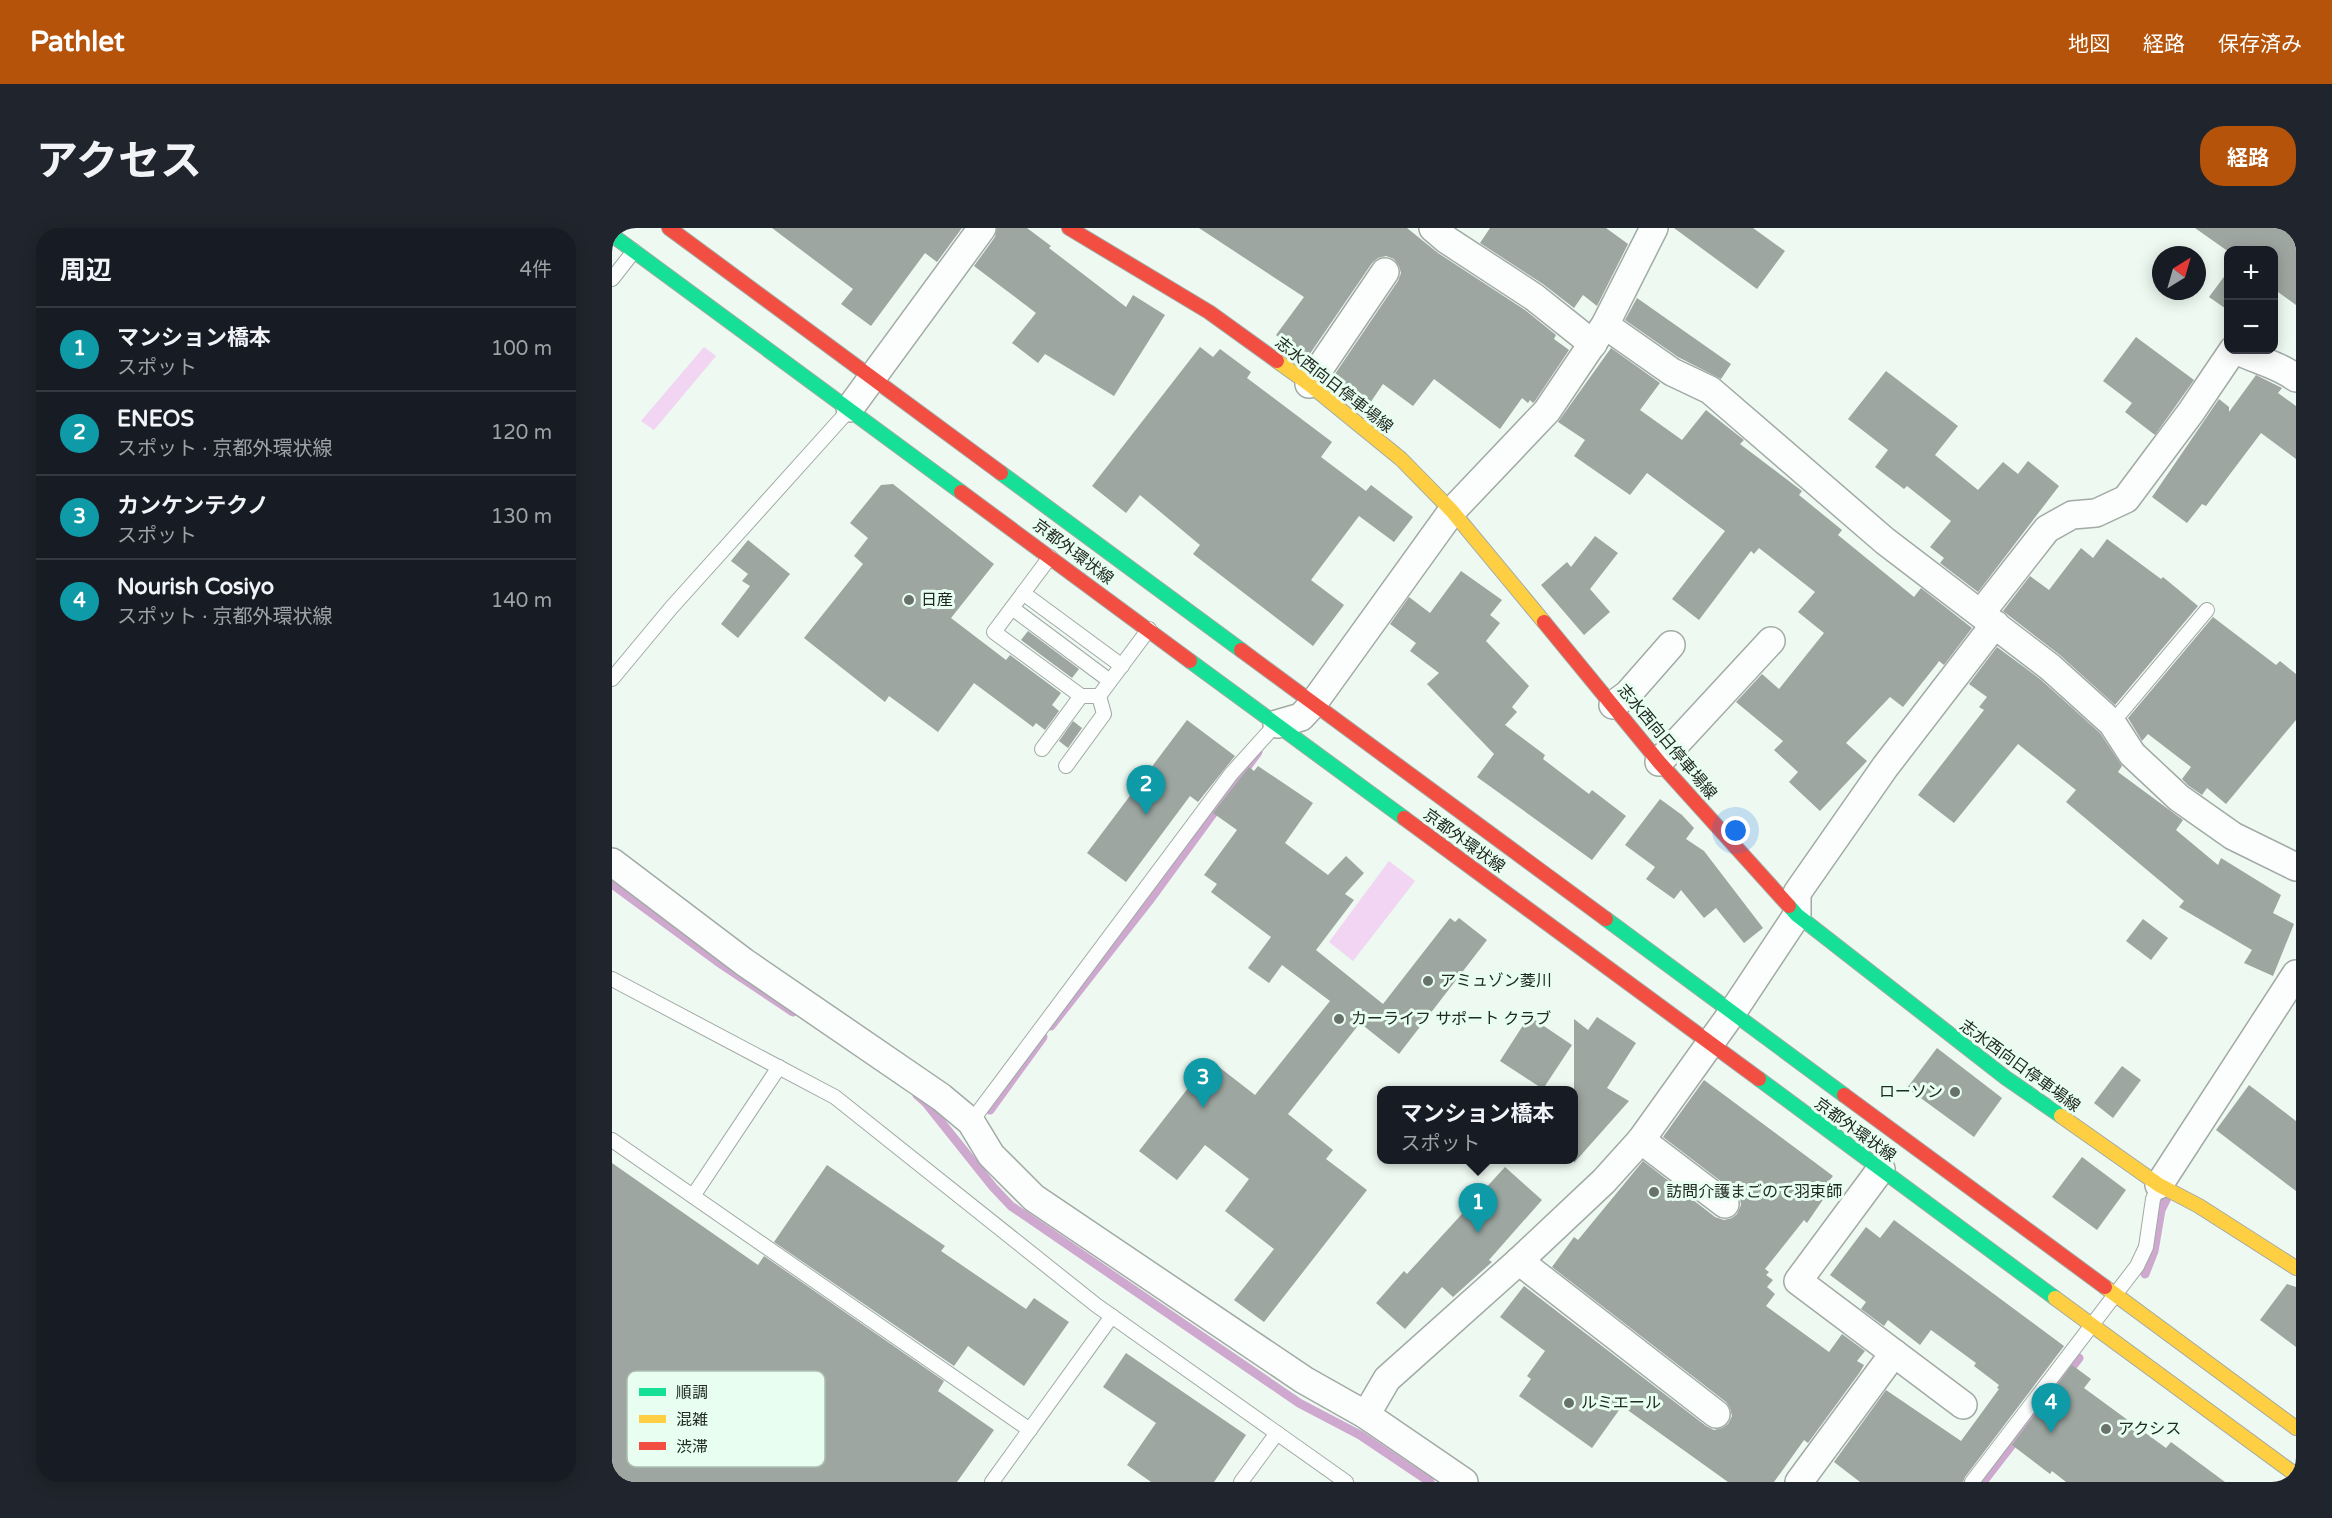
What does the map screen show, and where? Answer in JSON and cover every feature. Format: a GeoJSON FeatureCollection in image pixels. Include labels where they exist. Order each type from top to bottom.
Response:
{"type":"FeatureCollection","features":[{"type":"Feature","properties":{"kind":"street","name":"京都外環状線"},"geometry":{"type":"LineString","coordinates":[[669,228],[2296,1428]]}},
{"type":"Feature","properties":{"kind":"street"},"geometry":{"type":"LineString","coordinates":[[850,408],[982,228]]}},
{"type":"Feature","properties":{"kind":"street","name":"志水西向日停車場線"},"geometry":{"type":"LineString","coordinates":[[1069,228],[1209,312],[1309,384],[1401,459],[1452,511],[1659,762],[1797,915],[2006,1078],[2165,1188],[2199,1206],[2296,1268]]}},
{"type":"Feature","properties":{"kind":"street"},"geometry":{"type":"LineString","coordinates":[[1433,228],[1447,240],[1534,297],[1599,335],[1710,390],[1886,541],[2050,667],[2112,723],[2132,754],[2179,798],[2233,836],[2296,867]]}},
{"type":"Feature","properties":{"kind":"street"},"geometry":{"type":"LineString","coordinates":[[1277,724],[1301,717],[1313,704],[1452,511],[1547,411],[1599,335],[1654,228]]}},
{"type":"Feature","properties":{"kind":"street","name":"京都外環状線"},"geometry":{"type":"LineString","coordinates":[[612,234],[2296,1475]]}},
{"type":"Feature","properties":{"kind":"street"},"geometry":{"type":"LineString","coordinates":[[1309,384],[1385,272]]}},
{"type":"Feature","properties":{"kind":"street"},"geometry":{"type":"LineString","coordinates":[[1366,1415],[1387,1379],[1519,1261],[1604,1181],[1641,1140],[1732,1013],[1797,915],[1797,893],[2047,529],[2072,515],[2096,513],[2126,498],[2231,354]]}},
{"type":"Feature","properties":{"kind":"street"},"geometry":{"type":"LineString","coordinates":[[2243,354],[2286,370],[2296,378]]}},
{"type":"Feature","properties":{"kind":"street"},"geometry":{"type":"LineString","coordinates":[[1659,762],[1771,641]]}},
{"type":"Feature","properties":{"kind":"street"},"geometry":{"type":"LineString","coordinates":[[1613,705],[1628,694],[1671,645]]}},
{"type":"Feature","properties":{"kind":"street"},"geometry":{"type":"LineString","coordinates":[[612,862],[744,963],[941,1097],[971,1122],[991,1155],[1034,1198],[1304,1380],[1366,1415],[1464,1482]]}},
{"type":"Feature","properties":{"kind":"street"},"geometry":{"type":"LineString","coordinates":[[2165,1188],[2296,974]]}},
{"type":"Feature","properties":{"kind":"street"},"geometry":{"type":"LineString","coordinates":[[1641,1140],[1725,1204]]}},
{"type":"Feature","properties":{"kind":"street"},"geometry":{"type":"LineString","coordinates":[[1881,1169],[1798,1281],[1963,1405]]}},
{"type":"Feature","properties":{"kind":"street"},"geometry":{"type":"LineString","coordinates":[[1519,1261],[1716,1414]]}},
{"type":"Feature","properties":{"kind":"street"},"geometry":{"type":"LineString","coordinates":[[1804,1480],[1894,1353]]}},
{"type":"Feature","properties":{"kind":"lane"},"geometry":{"type":"LineString","coordinates":[[612,279],[634,251]]}},
{"type":"Feature","properties":{"kind":"lane"},"geometry":{"type":"LineString","coordinates":[[612,679],[671,608],[850,408]]}},
{"type":"Feature","properties":{"kind":"lane"},"geometry":{"type":"LineString","coordinates":[[1050,556],[994,632],[1081,696],[1099,696]]}},
{"type":"Feature","properties":{"kind":"lane"},"geometry":{"type":"LineString","coordinates":[[1023,592],[1122,666]]}},
{"type":"Feature","properties":{"kind":"lane"},"geometry":{"type":"LineString","coordinates":[[1012,608],[1110,681]]}},
{"type":"Feature","properties":{"kind":"lane"},"geometry":{"type":"LineString","coordinates":[[2112,723],[2207,610]]}},
{"type":"Feature","properties":{"kind":"lane"},"geometry":{"type":"LineString","coordinates":[[1099,696],[1149,629]]}},
{"type":"Feature","properties":{"kind":"lane"},"geometry":{"type":"LineString","coordinates":[[1042,749],[1081,696]]}},
{"type":"Feature","properties":{"kind":"lane"},"geometry":{"type":"LineString","coordinates":[[1066,766],[1104,714],[1099,696]]}},
{"type":"Feature","properties":{"kind":"lane"},"geometry":{"type":"LineString","coordinates":[[971,1122],[1230,774],[1277,724]]}},
{"type":"Feature","properties":{"kind":"lane"},"geometry":{"type":"LineString","coordinates":[[612,979],[834,1097],[1112,1316],[1346,1482]]}},
{"type":"Feature","properties":{"kind":"lane"},"geometry":{"type":"LineString","coordinates":[[693,1196],[779,1067]]}},
{"type":"Feature","properties":{"kind":"lane"},"geometry":{"type":"LineString","coordinates":[[612,1140],[1030,1430]]}},
{"type":"Feature","properties":{"kind":"lane"},"geometry":{"type":"LineString","coordinates":[[1972,1482],[2137,1266],[2146,1247],[2153,1199],[2165,1188]]}},
{"type":"Feature","properties":{"kind":"lane"},"geometry":{"type":"LineString","coordinates":[[992,1482],[1112,1316]]}},
{"type":"Feature","properties":{"kind":"lane"},"geometry":{"type":"LineString","coordinates":[[1241,1482],[1277,1433]]}},
{"type":"Feature","properties":{"kind":"shaded area"},"geometry":{"type":"Polygon","coordinates":[[[704,347],[716,356],[654,430],[641,421],[704,347]]]}},
{"type":"Feature","properties":{"kind":"shaded area"},"geometry":{"type":"Polygon","coordinates":[[[1389,861],[1415,881],[1353,961],[1329,942],[1389,861]]]}},
{"type":"Feature","properties":{"kind":"building"},"geometry":{"type":"Polygon","coordinates":[[[772,228],[962,228],[937,262],[925,253],[871,326],[841,304],[853,289],[772,228]]]}},
{"type":"Feature","properties":{"kind":"building"},"geometry":{"type":"Polygon","coordinates":[[[997,228],[1027,228],[1051,246],[1049,248],[1126,307],[1133,295],[1165,315],[1114,396],[1045,354],[1038,363],[1012,343],[1036,313],[974,266],[995,237],[997,228]]]}},
{"type":"Feature","properties":{"kind":"building"},"geometry":{"type":"Polygon","coordinates":[[[1199,228],[1407,228],[1438,253],[1525,310],[1556,335],[1554,339],[1569,350],[1535,401],[1533,403],[1530,400],[1528,403],[1522,398],[1500,429],[1434,379],[1413,406],[1383,384],[1368,406],[1333,377],[1398,281],[1401,273],[1394,259],[1386,256],[1372,263],[1307,358],[1276,335],[1304,297],[1199,228]]]}},
{"type":"Feature","properties":{"kind":"building"},"geometry":{"type":"Polygon","coordinates":[[[1490,228],[1606,228],[1628,244],[1597,306],[1583,295],[1574,308],[1543,284],[1480,243],[1490,228]]]}},
{"type":"Feature","properties":{"kind":"building"},"geometry":{"type":"Polygon","coordinates":[[[1674,228],[1753,228],[1785,251],[1757,289],[1674,228]]]}},
{"type":"Feature","properties":{"kind":"building"},"geometry":{"type":"Polygon","coordinates":[[[2195,228],[2296,228],[2296,305],[2278,292],[2278,246],[2224,246],[2224,248],[2195,228]]]}},
{"type":"Feature","properties":{"kind":"building"},"geometry":{"type":"Polygon","coordinates":[[[2224,277],[2224,308],[2209,297],[2224,277]]]}},
{"type":"Feature","properties":{"kind":"building"},"geometry":{"type":"Polygon","coordinates":[[[1637,298],[1731,364],[1721,379],[1678,357],[1625,320],[1637,298]]]}},
{"type":"Feature","properties":{"kind":"building"},"geometry":{"type":"Polygon","coordinates":[[[2136,337],[2194,380],[2155,435],[2125,412],[2132,403],[2103,381],[2136,337]]]}},
{"type":"Feature","properties":{"kind":"building"},"geometry":{"type":"Polygon","coordinates":[[[1200,347],[1213,357],[1220,349],[1251,372],[1247,378],[1332,442],[1321,457],[1366,491],[1371,485],[1413,517],[1394,542],[1359,516],[1311,580],[1344,605],[1313,646],[1193,554],[1200,545],[1140,495],[1126,513],[1092,486],[1200,347]]]}},
{"type":"Feature","properties":{"kind":"building"},"geometry":{"type":"Polygon","coordinates":[[[1611,348],[1660,383],[1640,410],[1682,440],[1706,410],[1744,440],[1740,444],[1802,491],[1799,495],[1842,530],[1838,535],[1914,597],[1921,588],[1972,628],[1944,665],[1939,661],[1903,707],[1890,697],[1846,743],[1867,761],[1820,811],[1789,782],[1798,772],[1774,750],[1783,741],[1736,702],[1762,674],[1779,689],[1824,633],[1798,612],[1815,592],[1759,548],[1754,554],[1751,551],[1699,620],[1672,599],[1725,531],[1647,473],[1630,495],[1574,456],[1585,440],[1558,422],[1611,348]]]}},
{"type":"Feature","properties":{"kind":"building"},"geometry":{"type":"Polygon","coordinates":[[[1886,371],[1958,426],[1935,455],[1978,490],[2003,462],[2018,474],[2028,461],[2059,486],[1978,592],[1940,563],[1944,558],[1930,547],[1951,521],[1907,486],[1904,489],[1875,467],[1888,450],[1848,419],[1886,371]]]}},
{"type":"Feature","properties":{"kind":"building"},"geometry":{"type":"Polygon","coordinates":[[[2256,375],[2282,388],[2278,393],[2296,406],[2296,459],[2261,433],[2206,506],[2202,504],[2187,523],[2152,497],[2219,399],[2229,407],[2229,412],[2256,375]]]}},
{"type":"Feature","properties":{"kind":"building","name":"日産"},"geometry":{"type":"Polygon","coordinates":[[[893,484],[994,564],[951,618],[1006,660],[1010,655],[1061,693],[1052,705],[1059,711],[1045,730],[1036,723],[1033,727],[974,683],[938,732],[889,696],[885,702],[804,638],[863,564],[854,556],[868,538],[850,523],[881,485],[893,484]]]}},
{"type":"Feature","properties":{"kind":"building"},"geometry":{"type":"Polygon","coordinates":[[[1595,536],[1618,553],[1590,589],[1610,612],[1584,635],[1541,585],[1567,562],[1571,567],[1595,536]]]}},
{"type":"Feature","properties":{"kind":"building"},"geometry":{"type":"Polygon","coordinates":[[[2107,539],[2161,579],[2163,577],[2198,606],[2115,705],[2060,655],[2003,611],[2030,576],[2049,590],[2081,548],[2093,558],[2107,539]]]}},
{"type":"Feature","properties":{"kind":"building"},"geometry":{"type":"Polygon","coordinates":[[[748,540],[790,574],[738,638],[721,624],[750,586],[742,581],[748,574],[731,561],[748,540]]]}},
{"type":"Feature","properties":{"kind":"building"},"geometry":{"type":"Polygon","coordinates":[[[1461,571],[1502,600],[1490,615],[1500,623],[1486,641],[1529,686],[1512,707],[1517,712],[1505,725],[1545,755],[1543,759],[1589,794],[1592,790],[1626,816],[1592,860],[1477,777],[1494,754],[1427,684],[1439,673],[1410,651],[1416,643],[1390,624],[1409,597],[1430,613],[1461,571]]]}},
{"type":"Feature","properties":{"kind":"building"},"geometry":{"type":"Polygon","coordinates":[[[2213,617],[2276,665],[2280,661],[2296,674],[2296,720],[2226,804],[2207,788],[2202,795],[2189,786],[2182,779],[2191,767],[2148,734],[2142,741],[2128,718],[2213,617]]]}},
{"type":"Feature","properties":{"kind":"building"},"geometry":{"type":"Polygon","coordinates":[[[1028,631],[1079,669],[1072,678],[1021,640],[1028,631]]]}},
{"type":"Feature","properties":{"kind":"building"},"geometry":{"type":"Polygon","coordinates":[[[1997,647],[2040,679],[2100,733],[2122,766],[2118,772],[2183,820],[2176,830],[2218,865],[2221,858],[2281,895],[2273,913],[2294,924],[2273,976],[2244,963],[2252,950],[2179,907],[2184,901],[2066,802],[2076,790],[2018,744],[1954,823],[1918,795],[1984,710],[1979,707],[1987,697],[1969,684],[1997,647]]]}},
{"type":"Feature","properties":{"kind":"building"},"geometry":{"type":"Polygon","coordinates":[[[1187,720],[1235,756],[1198,802],[1190,796],[1126,882],[1087,853],[1187,720]]]}},
{"type":"Feature","properties":{"kind":"building"},"geometry":{"type":"Polygon","coordinates":[[[1073,721],[1082,728],[1068,748],[1059,741],[1073,721]]]}},
{"type":"Feature","properties":{"kind":"building"},"geometry":{"type":"Polygon","coordinates":[[[1258,766],[1313,803],[1285,843],[1328,875],[1346,856],[1364,873],[1345,894],[1354,900],[1316,950],[1383,1004],[1450,918],[1455,922],[1459,918],[1487,940],[1399,1054],[1360,1023],[1288,1114],[1333,1150],[1326,1159],[1367,1190],[1264,1322],[1234,1300],[1274,1249],[1225,1211],[1249,1179],[1205,1145],[1177,1180],[1139,1151],[1210,1060],[1255,1095],[1330,1001],[1282,965],[1269,983],[1248,968],[1271,937],[1211,892],[1217,884],[1204,875],[1237,830],[1213,813],[1249,767],[1254,771],[1258,766]]]}},
{"type":"Feature","properties":{"kind":"building"},"geometry":{"type":"Polygon","coordinates":[[[1660,799],[1682,815],[1694,828],[1686,839],[1704,851],[1763,928],[1744,943],[1716,908],[1704,918],[1681,890],[1674,899],[1646,879],[1655,867],[1625,845],[1660,799]]]}},
{"type":"Feature","properties":{"kind":"building"},"geometry":{"type":"Polygon","coordinates":[[[2143,919],[2168,938],[2151,960],[2126,941],[2143,919]]]}},
{"type":"Feature","properties":{"kind":"building"},"geometry":{"type":"Polygon","coordinates":[[[1529,1016],[1572,1045],[1545,1086],[1538,1086],[1500,1061],[1529,1016]]]}},
{"type":"Feature","properties":{"kind":"building"},"geometry":{"type":"Polygon","coordinates":[[[1597,1017],[1636,1043],[1607,1088],[1629,1101],[1578,1158],[1578,1086],[1574,1086],[1574,1019],[1588,1030],[1597,1017]]]}},
{"type":"Feature","properties":{"kind":"building","name":"ローソン"},"geometry":{"type":"Polygon","coordinates":[[[1937,1048],[2002,1098],[1974,1137],[1907,1088],[1937,1048]]]}},
{"type":"Feature","properties":{"kind":"building"},"geometry":{"type":"Polygon","coordinates":[[[2122,1066],[2141,1080],[2113,1118],[2094,1103],[2122,1066]]]}},
{"type":"Feature","properties":{"kind":"building"},"geometry":{"type":"Polygon","coordinates":[[[1704,1080],[1833,1176],[1828,1182],[1833,1185],[1807,1223],[1804,1220],[1765,1269],[1769,1272],[1766,1275],[1773,1280],[1767,1287],[1775,1294],[1766,1306],[1829,1352],[1842,1334],[1865,1351],[1857,1361],[1864,1365],[1860,1372],[1808,1443],[1804,1440],[1774,1482],[1728,1482],[1622,1406],[1592,1448],[1519,1396],[1531,1379],[1527,1376],[1545,1351],[1500,1317],[1524,1286],[1706,1426],[1714,1430],[1728,1424],[1732,1416],[1726,1402],[1552,1267],[1574,1237],[1578,1240],[1643,1161],[1715,1217],[1724,1220],[1737,1214],[1741,1205],[1740,1198],[1735,1192],[1663,1137],[1704,1080]]]}},
{"type":"Feature","properties":{"kind":"building"},"geometry":{"type":"Polygon","coordinates":[[[2249,1085],[2296,1121],[2296,1191],[2216,1130],[2249,1085]]]}},
{"type":"Feature","properties":{"kind":"building"},"geometry":{"type":"Polygon","coordinates":[[[2082,1157],[2126,1190],[2097,1230],[2052,1197],[2082,1157]]]}},
{"type":"Feature","properties":{"kind":"building"},"geometry":{"type":"Polygon","coordinates":[[[612,1163],[758,1265],[764,1256],[944,1381],[938,1391],[994,1430],[957,1482],[612,1482],[612,1163]]]}},
{"type":"Feature","properties":{"kind":"building"},"geometry":{"type":"Polygon","coordinates":[[[827,1165],[945,1246],[941,1251],[1026,1309],[1034,1298],[1069,1322],[1024,1386],[968,1346],[954,1366],[774,1242],[827,1165]]]}},
{"type":"Feature","properties":{"kind":"building"},"geometry":{"type":"Polygon","coordinates":[[[1505,1167],[1542,1200],[1489,1260],[1492,1262],[1453,1297],[1442,1287],[1405,1329],[1376,1303],[1404,1271],[1407,1274],[1505,1167]]]}},
{"type":"Feature","properties":{"kind":"building"},"geometry":{"type":"Polygon","coordinates":[[[1894,1220],[2064,1346],[1963,1482],[1860,1482],[1834,1462],[1886,1390],[1961,1441],[1999,1389],[1997,1388],[1999,1385],[1974,1366],[1976,1363],[1931,1330],[1920,1345],[1888,1320],[1884,1326],[1861,1309],[1866,1302],[1830,1275],[1866,1227],[1880,1238],[1894,1220]]]}},
{"type":"Feature","properties":{"kind":"building"},"geometry":{"type":"Polygon","coordinates":[[[2287,1284],[2296,1287],[2296,1347],[2260,1320],[2287,1284]]]}},
{"type":"Feature","properties":{"kind":"building"},"geometry":{"type":"Polygon","coordinates":[[[1126,1353],[1246,1435],[1214,1482],[1151,1482],[1127,1465],[1156,1423],[1103,1387],[1126,1353]]]}},
{"type":"Feature","properties":{"kind":"building"},"geometry":{"type":"Polygon","coordinates":[[[2072,1365],[2091,1379],[2084,1388],[2166,1448],[2171,1442],[2225,1482],[2066,1482],[2052,1471],[2050,1474],[2012,1445],[2072,1365]]]}},
{"type":"Feature","properties":{"kind":"waterway"},"geometry":{"type":"LineString","coordinates":[[1051,1026],[1149,901],[1258,752]]}},
{"type":"Feature","properties":{"kind":"waterway"},"geometry":{"type":"LineString","coordinates":[[612,884],[718,962],[793,1012]]}},
{"type":"Feature","properties":{"kind":"waterway"},"geometry":{"type":"LineString","coordinates":[[990,1110],[1043,1037]]}},
{"type":"Feature","properties":{"kind":"waterway"},"geometry":{"type":"LineString","coordinates":[[917,1095],[1011,1206],[1299,1403],[1360,1435],[1430,1482]]}},
{"type":"Feature","properties":{"kind":"waterway"},"geometry":{"type":"LineString","coordinates":[[2145,1274],[2154,1251],[2161,1210],[2168,1196]]}},
{"type":"Feature","properties":{"kind":"waterway"},"geometry":{"type":"LineString","coordinates":[[1983,1482],[2079,1358]]}},
{"type":"Feature","properties":{"kind":"traffic: fast"},"geometry":{"type":"LineString","coordinates":[[612,235],[961,492]]}},
{"type":"Feature","properties":{"kind":"traffic: fast"},"geometry":{"type":"LineString","coordinates":[[1001,473],[1241,650]]}},
{"type":"Feature","properties":{"kind":"traffic: fast"},"geometry":{"type":"LineString","coordinates":[[1190,661],[1404,818]]}},
{"type":"Feature","properties":{"kind":"traffic: fast"},"geometry":{"type":"LineString","coordinates":[[1789,906],[1797,915],[2006,1078],[2061,1116]]}},
{"type":"Feature","properties":{"kind":"traffic: fast"},"geometry":{"type":"LineString","coordinates":[[1606,919],[1844,1095]]}},
{"type":"Feature","properties":{"kind":"traffic: fast"},"geometry":{"type":"LineString","coordinates":[[1759,1079],[2055,1298]]}},
{"type":"Feature","properties":{"kind":"traffic: slow"},"geometry":{"type":"LineString","coordinates":[[1277,361],[1401,459],[1452,511],[1544,622]]}},
{"type":"Feature","properties":{"kind":"traffic: slow"},"geometry":{"type":"LineString","coordinates":[[2061,1116],[2159,1185],[2199,1206],[2296,1268]]}},
{"type":"Feature","properties":{"kind":"traffic: slow"},"geometry":{"type":"LineString","coordinates":[[2105,1287],[2296,1428]]}},
{"type":"Feature","properties":{"kind":"traffic: slow"},"geometry":{"type":"LineString","coordinates":[[2055,1298],[2296,1475]]}},
{"type":"Feature","properties":{"kind":"traffic: jam"},"geometry":{"type":"LineString","coordinates":[[669,228],[1001,473]]}},
{"type":"Feature","properties":{"kind":"traffic: jam"},"geometry":{"type":"LineString","coordinates":[[1069,228],[1209,312],[1277,361]]}},
{"type":"Feature","properties":{"kind":"traffic: jam"},"geometry":{"type":"LineString","coordinates":[[961,492],[1190,661]]}},
{"type":"Feature","properties":{"kind":"traffic: jam"},"geometry":{"type":"LineString","coordinates":[[1544,622],[1659,762],[1789,906]]}},
{"type":"Feature","properties":{"kind":"traffic: jam"},"geometry":{"type":"LineString","coordinates":[[1241,650],[1606,919]]}},
{"type":"Feature","properties":{"kind":"traffic: jam"},"geometry":{"type":"LineString","coordinates":[[1404,818],[1759,1079]]}},
{"type":"Feature","properties":{"kind":"traffic: jam"},"geometry":{"type":"LineString","coordinates":[[1844,1095],[2105,1287]]}},
{"type":"Feature","properties":{"kind":"place","name":"日産"},"geometry":{"type":"Point","coordinates":[909,600]}},
{"type":"Feature","properties":{"kind":"place","name":"ENEOS"},"geometry":{"type":"Point","coordinates":[1146,815]}},
{"type":"Feature","properties":{"kind":"place","name":"アミュゾン菱川"},"geometry":{"type":"Point","coordinates":[1428,981]}},
{"type":"Feature","properties":{"kind":"place","name":"カーライフ サポート クラブ"},"geometry":{"type":"Point","coordinates":[1339,1019]}},
{"type":"Feature","properties":{"kind":"place","name":"ローソン"},"geometry":{"type":"Point","coordinates":[1955,1092]}},
{"type":"Feature","properties":{"kind":"place","name":"カンケンテクノ"},"geometry":{"type":"Point","coordinates":[1203,1108]}},
{"type":"Feature","properties":{"kind":"place","name":"訪問介護まごのて羽束師"},"geometry":{"type":"Point","coordinates":[1654,1192]}},
{"type":"Feature","properties":{"kind":"place","name":"マンション橋本"},"geometry":{"type":"Point","coordinates":[1478,1233]}},
{"type":"Feature","properties":{"kind":"place","name":"ルミエール"},"geometry":{"type":"Point","coordinates":[1569,1403]}},
{"type":"Feature","properties":{"kind":"place","name":"アクシス"},"geometry":{"type":"Point","coordinates":[2106,1429]}},
{"type":"Feature","properties":{"kind":"place","name":"Nourish Cosiyo"},"geometry":{"type":"Point","coordinates":[2051,1433]}}]}
